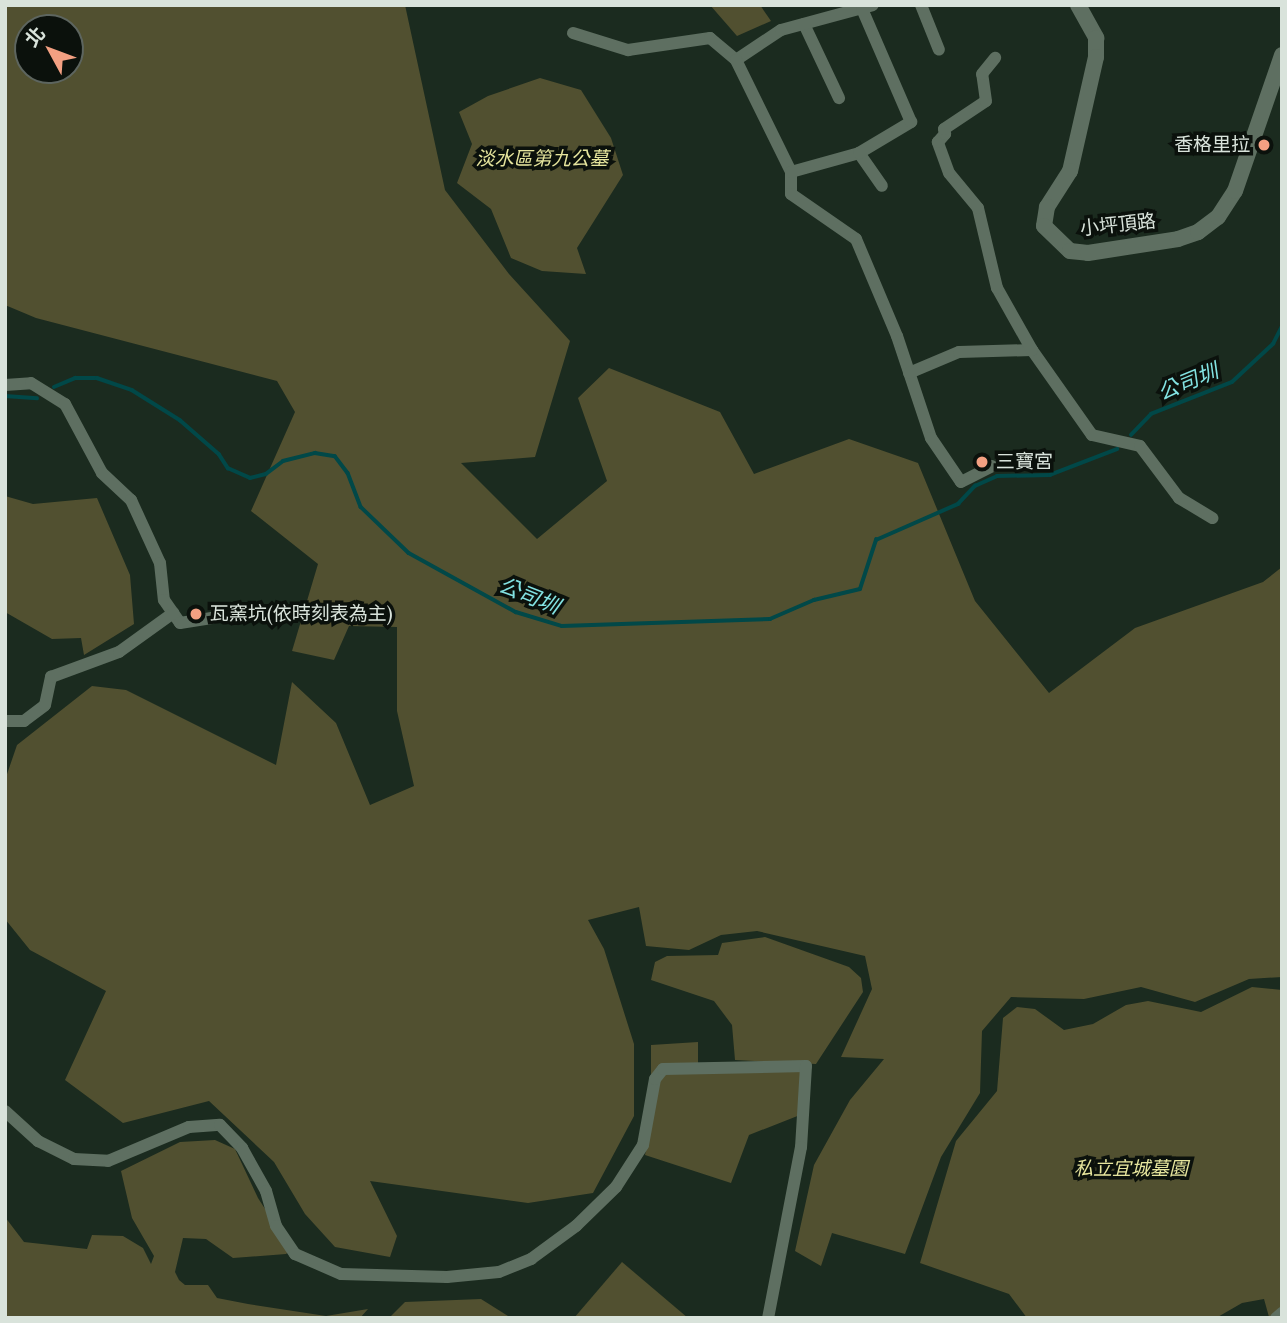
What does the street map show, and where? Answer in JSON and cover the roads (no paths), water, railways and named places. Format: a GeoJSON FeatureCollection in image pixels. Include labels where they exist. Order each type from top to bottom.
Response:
{"type":"FeatureCollection","features":[{"type":"Feature","properties":{"kind":"street"},"geometry":{"type":"LineString","coordinates":[[921,5],[939,50]]}},
{"type":"Feature","properties":{"kind":"street","name":"小坪頂路"},"geometry":{"type":"LineString","coordinates":[[1078,5],[1096,38],[1096,57],[1070,171],[1047,208],[1044,226],[1070,251],[1088,253],[1178,239],[1198,232],[1218,216],[1235,191],[1282,55]]}},
{"type":"Feature","properties":{"kind":"street"},"geometry":{"type":"LineString","coordinates":[[736,60],[780,30],[867,7],[911,122],[859,153],[791,172]]}},
{"type":"Feature","properties":{"kind":"street"},"geometry":{"type":"LineString","coordinates":[[804,24],[839,98]]}},
{"type":"Feature","properties":{"kind":"street"},"geometry":{"type":"LineString","coordinates":[[573,33],[628,50],[710,38],[736,60],[791,172],[791,194],[856,239],[909,373],[931,438],[961,482],[992,466]]}},
{"type":"Feature","properties":{"kind":"street"},"geometry":{"type":"LineString","coordinates":[[995,58],[982,74],[986,101],[944,129],[946,134],[939,142],[949,173],[978,208],[997,288],[1032,350],[1092,435],[1140,446],[1179,498],[1212,518]]}},
{"type":"Feature","properties":{"kind":"street"},"geometry":{"type":"LineString","coordinates":[[859,153],[882,186]]}},
{"type":"Feature","properties":{"kind":"street"},"geometry":{"type":"LineString","coordinates":[[909,373],[959,352],[1032,350]]}},
{"type":"Feature","properties":{"kind":"street"},"geometry":{"type":"LineString","coordinates":[[5,385],[31,383],[65,404],[102,473],[131,500],[160,564],[164,600],[180,623],[212,618]]}},
{"type":"Feature","properties":{"kind":"street"},"geometry":{"type":"LineString","coordinates":[[5,721],[24,720],[45,705],[51,677],[119,652],[173,613]]}},
{"type":"Feature","properties":{"kind":"street"},"geometry":{"type":"LineString","coordinates":[[5,1111],[38,1141],[74,1159],[108,1161],[189,1127],[220,1125],[242,1147],[266,1191],[276,1226],[295,1254],[341,1274],[447,1277],[499,1272],[531,1259],[576,1226],[616,1187],[643,1145],[655,1079],[663,1069],[806,1066],[801,1147],[768,1318]]}},
{"type":"Feature","properties":{"kind":"street"},"geometry":{"type":"LineString","coordinates":[[1276,1318],[1282,1313]]}},
{"type":"Feature","properties":{"kind":"waterway","name":"公司圳"},"geometry":{"type":"LineString","coordinates":[[1131,435],[1151,414],[1232,382],[1273,344],[1282,326]]}},
{"type":"Feature","properties":{"kind":"waterway","name":"公司圳"},"geometry":{"type":"LineString","coordinates":[[54,387],[75,378],[97,378],[132,390],[180,420],[219,454],[228,468],[250,478],[266,474],[283,461],[315,453],[335,456],[348,473],[361,507],[409,553],[516,612],[562,626],[770,619],[814,600],[860,589],[876,540],[958,504],[975,486],[997,476],[1050,475],[1117,449]]}},
{"type":"Feature","properties":{"kind":"waterway","name":"公司圳"},"geometry":{"type":"LineString","coordinates":[[5,396],[37,398]]}},
{"type":"Feature","properties":{"kind":"place","name":"香格里拉"},"geometry":{"type":"Point","coordinates":[1264,145]}},
{"type":"Feature","properties":{"kind":"place","name":"三寶宮"},"geometry":{"type":"Point","coordinates":[982,462]}},
{"type":"Feature","properties":{"kind":"place","name":"瓦窯坑(依時刻表為主)"},"geometry":{"type":"Point","coordinates":[196,614]}},
{"type":"Feature","properties":{"kind":"park label","name":"淡水區第九公墓"},"geometry":{"type":"Point","coordinates":[542,159]}},
{"type":"Feature","properties":{"kind":"park label","name":"私立宜城墓園"},"geometry":{"type":"Point","coordinates":[1131,1169]}}]}
